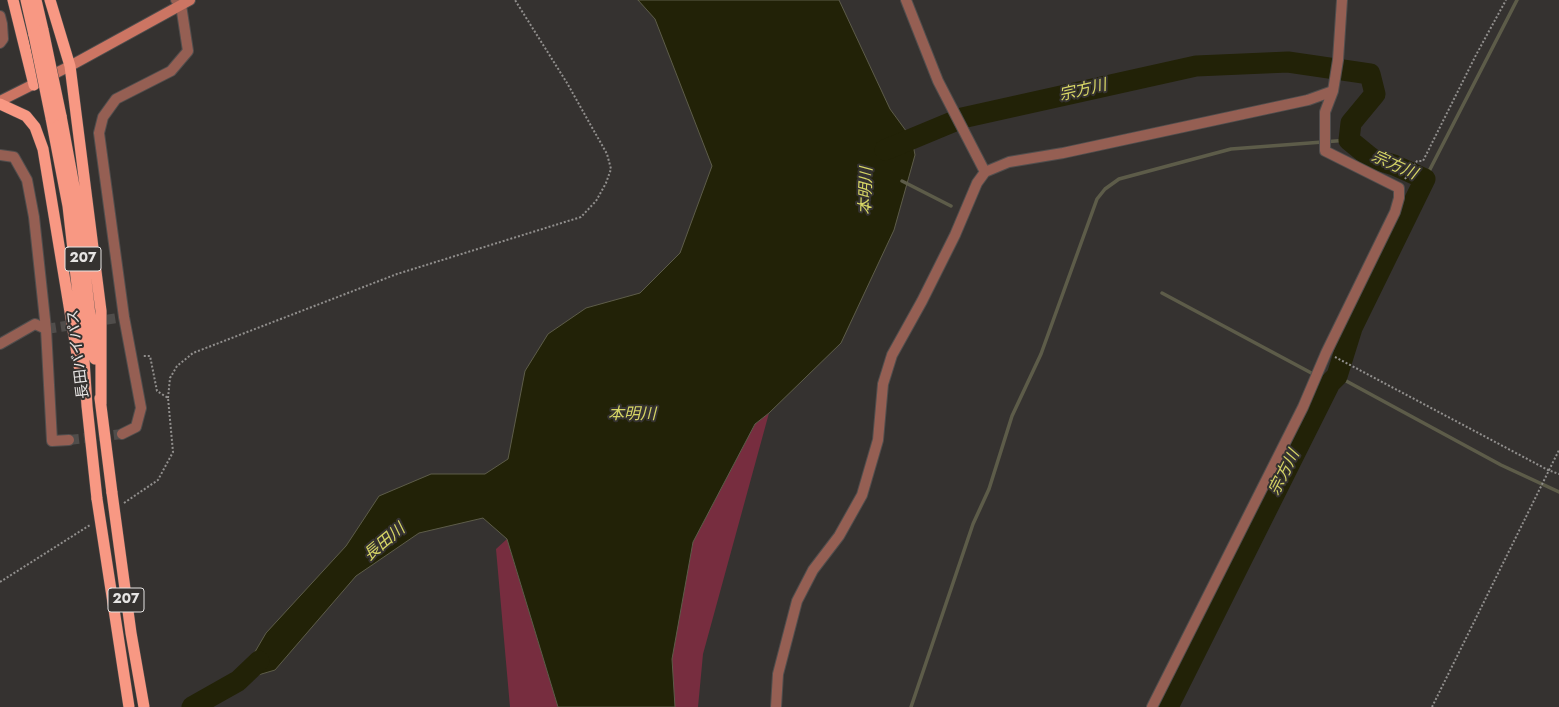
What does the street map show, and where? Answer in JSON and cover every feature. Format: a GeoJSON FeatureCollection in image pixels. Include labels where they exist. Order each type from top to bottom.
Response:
{"type":"FeatureCollection","features":[{"type":"Feature","properties":{"kind":"highway"},"geometry":{"type":"LineString","coordinates":[[12,0],[34,85]]}},
{"type":"Feature","properties":{"kind":"highway","name":"長田バイパス"},"geometry":{"type":"LineString","coordinates":[[26,0],[39,32]]}},
{"type":"Feature","properties":{"kind":"highway","name":"長田バイパス"},"geometry":{"type":"LineString","coordinates":[[36,0],[39,32],[56,117],[77,202],[100,404],[131,633],[144,707]]}},
{"type":"Feature","properties":{"kind":"highway"},"geometry":{"type":"LineString","coordinates":[[50,0],[70,66],[101,311],[100,404]]}},
{"type":"Feature","properties":{"kind":"highway"},"geometry":{"type":"LineString","coordinates":[[0,102],[26,116],[35,127],[43,149],[74,342],[87,406]]}},
{"type":"Feature","properties":{"kind":"highway","name":"長田バイパス"},"geometry":{"type":"LineString","coordinates":[[56,117],[82,329],[87,406],[97,499],[129,707]]}},
{"type":"Feature","properties":{"kind":"main road"},"geometry":{"type":"LineString","coordinates":[[0,102],[70,66],[178,2],[190,0]]}},
{"type":"Feature","properties":{"kind":"street"},"geometry":{"type":"LineString","coordinates":[[906,0],[938,82],[985,172]]}},
{"type":"Feature","properties":{"kind":"street"},"geometry":{"type":"LineString","coordinates":[[1152,707],[1303,407],[1326,353],[1395,212],[1399,198],[1399,188],[1325,151],[1325,112],[1333,91],[1338,60],[1342,0]]}},
{"type":"Feature","properties":{"kind":"street"},"geometry":{"type":"LineString","coordinates":[[122,434],[136,427],[141,408],[124,318],[99,133],[103,117],[116,99],[171,70],[188,51],[178,2]]}},
{"type":"Feature","properties":{"kind":"street"},"geometry":{"type":"LineString","coordinates":[[0,16],[3,39],[0,43]]}},
{"type":"Feature","properties":{"kind":"street"},"geometry":{"type":"LineString","coordinates":[[776,707],[778,674],[797,602],[813,570],[839,536],[862,495],[878,440],[883,384],[892,355],[956,235],[977,183],[985,172],[1009,162],[1063,153],[1308,100],[1333,91]]}},
{"type":"Feature","properties":{"kind":"street"},"geometry":{"type":"LineString","coordinates":[[0,155],[14,157],[27,180],[34,217],[46,329],[52,441],[69,440]]}},
{"type":"Feature","properties":{"kind":"street"},"geometry":{"type":"LineString","coordinates":[[0,344],[35,324],[46,329]]}},
{"type":"Feature","properties":{"kind":"path"},"geometry":{"type":"LineString","coordinates":[[120,505],[158,480],[173,452],[168,398],[170,378],[176,366],[193,353],[397,274],[581,216],[596,201],[606,183],[611,169],[607,154],[567,83],[515,0]]}},
{"type":"Feature","properties":{"kind":"path"},"geometry":{"type":"LineString","coordinates":[[1399,188],[1417,161],[1423,161],[1476,55],[1506,0]]}},
{"type":"Feature","properties":{"kind":"path"},"geometry":{"type":"LineString","coordinates":[[1326,353],[1360,369],[1548,470],[1559,474]]}},
{"type":"Feature","properties":{"kind":"path"},"geometry":{"type":"LineString","coordinates":[[131,355],[150,356],[157,391],[168,398]]}},
{"type":"Feature","properties":{"kind":"path"},"geometry":{"type":"LineString","coordinates":[[1432,707],[1559,450]]}},
{"type":"Feature","properties":{"kind":"path"},"geometry":{"type":"LineString","coordinates":[[0,582],[95,522]]}},
{"type":"Feature","properties":{"kind":"shaded area"},"geometry":{"type":"Polygon","coordinates":[[[769,413],[703,654],[698,707],[675,707],[671,659],[693,542],[755,424],[769,413]]]}},
{"type":"Feature","properties":{"kind":"shaded area"},"geometry":{"type":"Polygon","coordinates":[[[507,539],[558,707],[510,707],[496,549],[507,539]]]}},
{"type":"Feature","properties":{"kind":"water","name":"本明川"},"geometry":{"type":"Polygon","coordinates":[[[638,0],[839,0],[890,109],[912,139],[915,155],[894,230],[841,343],[769,413],[755,424],[693,542],[672,659],[675,707],[558,707],[507,539],[483,518],[419,533],[356,576],[275,670],[238,681],[266,633],[346,546],[379,496],[431,474],[485,474],[508,459],[525,371],[548,334],[586,308],[640,293],[680,253],[712,166],[655,19],[638,0]]]}},
{"type":"Feature","properties":{"kind":"waterway"},"geometry":{"type":"LineString","coordinates":[[1425,179],[1517,0]]}},
{"type":"Feature","properties":{"kind":"waterway","name":"宗方川"},"geometry":{"type":"LineString","coordinates":[[885,150],[962,118],[1196,66],[1288,62],[1370,74],[1375,94],[1351,123],[1349,140],[1371,158],[1394,165],[1425,179],[1352,328],[1337,376],[1330,383],[1168,707]]}},
{"type":"Feature","properties":{"kind":"waterway"},"geometry":{"type":"LineString","coordinates":[[911,707],[973,524],[989,489],[1012,416],[1041,354],[1097,199],[1105,189],[1119,179],[1231,149],[1349,140]]}},
{"type":"Feature","properties":{"kind":"waterway"},"geometry":{"type":"LineString","coordinates":[[902,181],[951,206]]}},
{"type":"Feature","properties":{"kind":"waterway"},"geometry":{"type":"LineString","coordinates":[[1162,293],[1330,383]]}},
{"type":"Feature","properties":{"kind":"waterway"},"geometry":{"type":"LineString","coordinates":[[1337,376],[1501,465],[1559,492]]}},
{"type":"Feature","properties":{"kind":"waterway","name":"長田川"},"geometry":{"type":"LineString","coordinates":[[192,707],[238,681],[259,661]]}},
{"type":"Feature","properties":{"kind":"tunnel"},"geometry":{"type":"LineString","coordinates":[[46,329],[124,317]]}},
{"type":"Feature","properties":{"kind":"tunnel"},"geometry":{"type":"LineString","coordinates":[[69,440],[122,434]]}}]}
